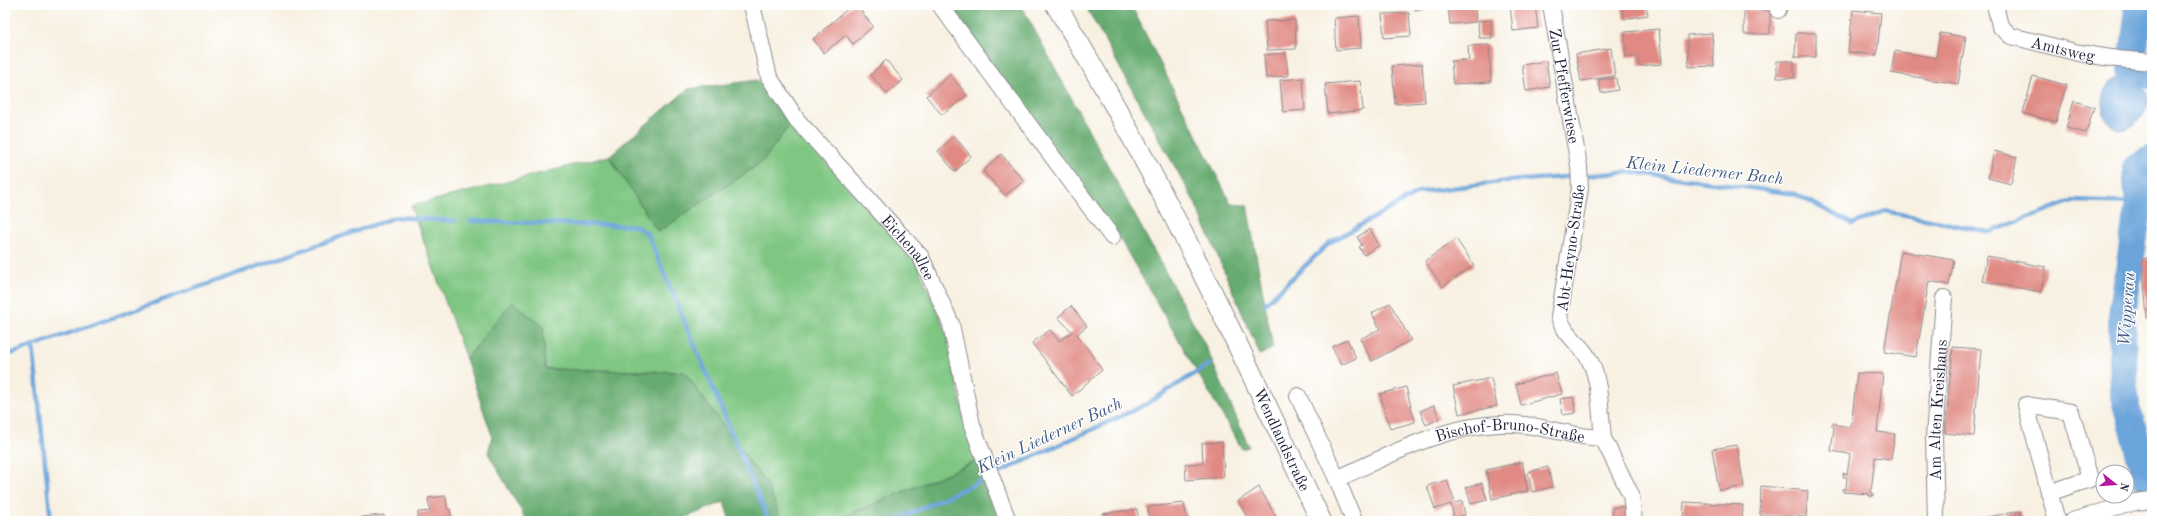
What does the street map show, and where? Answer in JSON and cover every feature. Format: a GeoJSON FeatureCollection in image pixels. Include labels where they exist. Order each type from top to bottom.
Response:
{"type":"FeatureCollection","features":[{"type":"Feature","properties":{"kind":"main road","name":"Wendlandstraße"},"geometry":{"type":"LineString","coordinates":[[1056,5],[1082,46],[1157,182],[1244,358],[1321,521]]}},
{"type":"Feature","properties":{"kind":"street","name":"Eichenallee"},"geometry":{"type":"LineString","coordinates":[[752,5],[769,78],[797,120],[921,258],[951,324],[972,425],[1008,521]]}},
{"type":"Feature","properties":{"kind":"street"},"geometry":{"type":"LineString","coordinates":[[940,5],[1112,237]]}},
{"type":"Feature","properties":{"kind":"street","name":"Zur Pfefferwiese"},"geometry":{"type":"LineString","coordinates":[[1551,5],[1579,166]]}},
{"type":"Feature","properties":{"kind":"street","name":"Amtsweg"},"geometry":{"type":"LineString","coordinates":[[1995,5],[2000,26],[2011,36],[2080,53],[2148,62]]}},
{"type":"Feature","properties":{"kind":"street","name":"Abt-Heyno-Straße"},"geometry":{"type":"LineString","coordinates":[[1579,166],[1580,188],[1559,317],[1563,329],[1590,361],[1597,387],[1602,438]]}},
{"type":"Feature","properties":{"kind":"street","name":"Am Alten Kreishaus"},"geometry":{"type":"LineString","coordinates":[[1936,521],[1934,438],[1944,298]]}},
{"type":"Feature","properties":{"kind":"street"},"geometry":{"type":"LineString","coordinates":[[1298,396],[1337,479],[1354,521]]}},
{"type":"Feature","properties":{"kind":"street"},"geometry":{"type":"LineString","coordinates":[[2049,493],[2090,479],[2071,412],[2026,405],[2045,479],[2049,493],[2057,521]]}},
{"type":"Feature","properties":{"kind":"street","name":"Bischof-Bruno-Straße"},"geometry":{"type":"LineString","coordinates":[[1337,479],[1416,442],[1459,430],[1508,424],[1539,426],[1583,437],[1602,438],[1631,495],[1634,521]]}},
{"type":"Feature","properties":{"kind":"street"},"geometry":{"type":"LineString","coordinates":[[2072,521],[2135,502],[2152,500]]}},
{"type":"Feature","properties":{"kind":"green space"},"geometry":{"type":"Polygon","coordinates":[[[947,5],[1021,5],[1205,345],[1249,447],[1242,449],[1118,236],[947,5]]]}},
{"type":"Feature","properties":{"kind":"green space"},"geometry":{"type":"Polygon","coordinates":[[[1085,5],[1131,5],[1231,204],[1247,205],[1273,348],[1260,355],[1195,203],[1085,5]]]}},
{"type":"Feature","properties":{"kind":"green space"},"geometry":{"type":"Polygon","coordinates":[[[758,80],[791,123],[762,162],[658,232],[609,156],[688,89],[758,80]]]}},
{"type":"Feature","properties":{"kind":"green space"},"geometry":{"type":"Polygon","coordinates":[[[791,123],[916,262],[945,329],[967,430],[977,461],[833,521],[782,521],[767,485],[684,372],[545,369],[543,326],[512,303],[466,359],[411,206],[609,156],[658,232],[762,162],[791,123]]]}},
{"type":"Feature","properties":{"kind":"green space"},"geometry":{"type":"Polygon","coordinates":[[[512,302],[543,326],[545,369],[684,372],[767,485],[782,521],[730,521],[724,502],[677,521],[527,521],[488,453],[492,436],[466,359],[512,302]]]}},
{"type":"Feature","properties":{"kind":"green space"},"geometry":{"type":"Polygon","coordinates":[[[977,461],[1000,521],[833,521],[977,461]]]}},
{"type":"Feature","properties":{"kind":"water"},"geometry":{"type":"Polygon","coordinates":[[[2123,78],[2138,84],[2143,88],[2148,99],[2148,105],[2140,119],[2128,128],[2118,129],[2110,123],[2104,114],[2102,102],[2104,91],[2111,82],[2123,78]]]}},
{"type":"Feature","properties":{"kind":"building"},"geometry":{"type":"Polygon","coordinates":[[[852,5],[856,5],[873,26],[853,44],[846,35],[824,53],[813,39],[852,5]]]}},
{"type":"Feature","properties":{"kind":"building"},"geometry":{"type":"Polygon","coordinates":[[[1415,5],[1424,5],[1424,9],[1415,10],[1415,5]]]}},
{"type":"Feature","properties":{"kind":"building"},"geometry":{"type":"Polygon","coordinates":[[[1448,5],[1475,5],[1476,22],[1450,24],[1448,5]]]}},
{"type":"Feature","properties":{"kind":"building"},"geometry":{"type":"Polygon","coordinates":[[[1510,5],[1535,5],[1538,28],[1513,31],[1510,5]]]}},
{"type":"Feature","properties":{"kind":"building"},"geometry":{"type":"Polygon","coordinates":[[[1621,5],[1646,5],[1648,15],[1624,19],[1621,5]]]}},
{"type":"Feature","properties":{"kind":"building"},"geometry":{"type":"Polygon","coordinates":[[[1744,10],[1770,10],[1770,34],[1744,34],[1744,10]]]}},
{"type":"Feature","properties":{"kind":"building"},"geometry":{"type":"Polygon","coordinates":[[[1853,10],[1881,13],[1877,55],[1848,52],[1853,10]]]}},
{"type":"Feature","properties":{"kind":"building"},"geometry":{"type":"Polygon","coordinates":[[[1409,13],[1411,36],[1384,38],[1382,14],[1409,13]]]}},
{"type":"Feature","properties":{"kind":"building"},"geometry":{"type":"Polygon","coordinates":[[[1359,16],[1361,48],[1336,50],[1334,18],[1359,16]]]}},
{"type":"Feature","properties":{"kind":"building"},"geometry":{"type":"Polygon","coordinates":[[[1295,20],[1296,49],[1267,50],[1265,21],[1295,20]]]}},
{"type":"Feature","properties":{"kind":"building"},"geometry":{"type":"Polygon","coordinates":[[[1491,20],[1492,38],[1479,38],[1478,21],[1491,20]]]}},
{"type":"Feature","properties":{"kind":"building"},"geometry":{"type":"Polygon","coordinates":[[[1659,29],[1662,64],[1639,66],[1638,56],[1626,57],[1625,32],[1659,29]]]}},
{"type":"Feature","properties":{"kind":"building"},"geometry":{"type":"Polygon","coordinates":[[[1712,33],[1714,66],[1689,67],[1687,35],[1712,33]]]}},
{"type":"Feature","properties":{"kind":"building"},"geometry":{"type":"Polygon","coordinates":[[[1796,33],[1816,33],[1816,57],[1795,57],[1796,33]]]}},
{"type":"Feature","properties":{"kind":"building"},"geometry":{"type":"Polygon","coordinates":[[[1940,33],[1966,37],[1958,84],[1891,73],[1895,51],[1936,58],[1940,33]]]}},
{"type":"Feature","properties":{"kind":"building"},"geometry":{"type":"Polygon","coordinates":[[[1489,45],[1491,82],[1453,84],[1451,61],[1469,60],[1468,46],[1489,45]]]}},
{"type":"Feature","properties":{"kind":"building"},"geometry":{"type":"Polygon","coordinates":[[[1611,48],[1615,76],[1581,81],[1576,54],[1611,48]]]}},
{"type":"Feature","properties":{"kind":"building"},"geometry":{"type":"Polygon","coordinates":[[[1286,53],[1288,76],[1266,78],[1264,55],[1286,53]]]}},
{"type":"Feature","properties":{"kind":"building"},"geometry":{"type":"Polygon","coordinates":[[[886,60],[903,80],[887,94],[871,75],[886,60]]]}},
{"type":"Feature","properties":{"kind":"building"},"geometry":{"type":"Polygon","coordinates":[[[1546,61],[1550,87],[1526,91],[1522,65],[1546,61]]]}},
{"type":"Feature","properties":{"kind":"building"},"geometry":{"type":"Polygon","coordinates":[[[1777,61],[1794,61],[1794,78],[1777,78],[1777,61]]]}},
{"type":"Feature","properties":{"kind":"building"},"geometry":{"type":"Polygon","coordinates":[[[1422,64],[1425,102],[1395,104],[1392,66],[1422,64]]]}},
{"type":"Feature","properties":{"kind":"building"},"geometry":{"type":"Polygon","coordinates":[[[950,75],[967,95],[942,115],[926,96],[950,75]]]}},
{"type":"Feature","properties":{"kind":"building"},"geometry":{"type":"Polygon","coordinates":[[[2033,76],[2066,85],[2056,122],[2023,113],[2033,76]]]}},
{"type":"Feature","properties":{"kind":"building"},"geometry":{"type":"Polygon","coordinates":[[[1303,78],[1305,110],[1283,112],[1280,80],[1303,78]]]}},
{"type":"Feature","properties":{"kind":"building"},"geometry":{"type":"Polygon","coordinates":[[[1616,78],[1618,90],[1601,93],[1599,80],[1616,78]]]}},
{"type":"Feature","properties":{"kind":"building"},"geometry":{"type":"Polygon","coordinates":[[[1360,81],[1363,110],[1328,114],[1325,84],[1360,81]]]}},
{"type":"Feature","properties":{"kind":"building"},"geometry":{"type":"Polygon","coordinates":[[[2074,101],[2094,107],[2086,133],[2066,128],[2074,101]]]}},
{"type":"Feature","properties":{"kind":"building"},"geometry":{"type":"Polygon","coordinates":[[[954,136],[971,156],[955,172],[938,151],[954,136]]]}},
{"type":"Feature","properties":{"kind":"building"},"geometry":{"type":"Polygon","coordinates":[[[1994,151],[2017,157],[2011,184],[1988,178],[1994,151]]]}},
{"type":"Feature","properties":{"kind":"building"},"geometry":{"type":"Polygon","coordinates":[[[1001,154],[1024,181],[1005,195],[983,171],[1001,154]]]}},
{"type":"Feature","properties":{"kind":"building"},"geometry":{"type":"Polygon","coordinates":[[[1370,229],[1379,245],[1364,255],[1359,247],[1362,245],[1357,237],[1370,229]]]}},
{"type":"Feature","properties":{"kind":"building"},"geometry":{"type":"Polygon","coordinates":[[[1456,239],[1474,265],[1443,287],[1425,261],[1456,239]]]}},
{"type":"Feature","properties":{"kind":"building"},"geometry":{"type":"Polygon","coordinates":[[[1901,251],[1954,260],[1949,285],[1929,281],[1916,357],[1884,352],[1901,251]]]}},
{"type":"Feature","properties":{"kind":"building"},"geometry":{"type":"Polygon","coordinates":[[[1987,256],[2046,267],[2041,292],[1982,281],[1987,256]]]}},
{"type":"Feature","properties":{"kind":"building"},"geometry":{"type":"Polygon","coordinates":[[[2152,258],[2152,318],[2147,318],[2142,259],[2152,258]]]}},
{"type":"Feature","properties":{"kind":"building"},"geometry":{"type":"Polygon","coordinates":[[[1390,303],[1411,340],[1372,361],[1360,339],[1380,329],[1372,313],[1390,303]]]}},
{"type":"Feature","properties":{"kind":"building"},"geometry":{"type":"Polygon","coordinates":[[[1071,306],[1087,326],[1077,334],[1102,370],[1072,396],[1032,343],[1050,330],[1059,341],[1072,332],[1058,317],[1071,306]]]}},
{"type":"Feature","properties":{"kind":"building"},"geometry":{"type":"Polygon","coordinates":[[[1347,339],[1356,358],[1341,365],[1332,347],[1347,339]]]}},
{"type":"Feature","properties":{"kind":"building"},"geometry":{"type":"Polygon","coordinates":[[[1953,347],[1981,349],[1974,436],[1945,433],[1953,347]]]}},
{"type":"Feature","properties":{"kind":"building"},"geometry":{"type":"Polygon","coordinates":[[[1556,373],[1562,394],[1521,405],[1516,384],[1556,373]]]}},
{"type":"Feature","properties":{"kind":"building"},"geometry":{"type":"Polygon","coordinates":[[[1857,373],[1883,374],[1877,432],[1895,434],[1891,459],[1875,457],[1871,492],[1873,493],[1873,496],[1869,496],[1869,494],[1843,492],[1843,489],[1846,489],[1847,477],[1843,477],[1843,473],[1847,474],[1850,454],[1831,451],[1834,428],[1831,425],[1834,422],[1837,425],[1851,427],[1857,373]]]}},
{"type":"Feature","properties":{"kind":"building"},"geometry":{"type":"Polygon","coordinates":[[[1491,378],[1497,406],[1459,414],[1453,386],[1491,378]]]}},
{"type":"Feature","properties":{"kind":"building"},"geometry":{"type":"Polygon","coordinates":[[[1406,387],[1415,422],[1390,429],[1380,394],[1406,387]]]}},
{"type":"Feature","properties":{"kind":"building"},"geometry":{"type":"Polygon","coordinates":[[[1573,397],[1576,413],[1563,415],[1560,399],[1573,397]]]}},
{"type":"Feature","properties":{"kind":"building"},"geometry":{"type":"Polygon","coordinates":[[[1434,405],[1439,419],[1426,425],[1420,411],[1434,405]]]}},
{"type":"Feature","properties":{"kind":"building"},"geometry":{"type":"Polygon","coordinates":[[[1222,442],[1224,477],[1186,480],[1185,464],[1203,463],[1202,443],[1222,442]]]}},
{"type":"Feature","properties":{"kind":"building"},"geometry":{"type":"Polygon","coordinates":[[[1737,445],[1744,486],[1719,491],[1712,449],[1737,445]]]}},
{"type":"Feature","properties":{"kind":"building"},"geometry":{"type":"Polygon","coordinates":[[[1522,462],[1528,491],[1492,499],[1486,470],[1522,462]]]}},
{"type":"Feature","properties":{"kind":"building"},"geometry":{"type":"Polygon","coordinates":[[[1548,467],[1552,487],[1532,492],[1528,472],[1548,467]]]}},
{"type":"Feature","properties":{"kind":"building"},"geometry":{"type":"Polygon","coordinates":[[[1447,480],[1455,503],[1462,501],[1465,515],[1454,518],[1451,504],[1435,509],[1427,486],[1447,480]]]}},
{"type":"Feature","properties":{"kind":"building"},"geometry":{"type":"Polygon","coordinates":[[[1482,483],[1487,500],[1471,504],[1466,487],[1482,483]]]}},
{"type":"Feature","properties":{"kind":"building"},"geometry":{"type":"Polygon","coordinates":[[[1761,486],[1808,491],[1806,517],[1760,515],[1761,486]]]}},
{"type":"Feature","properties":{"kind":"building"},"geometry":{"type":"Polygon","coordinates":[[[1259,487],[1279,521],[1249,521],[1238,501],[1259,487]]]}},
{"type":"Feature","properties":{"kind":"building"},"geometry":{"type":"Polygon","coordinates":[[[446,496],[447,509],[450,509],[452,521],[418,521],[418,512],[430,511],[428,498],[446,496]]]}},
{"type":"Feature","properties":{"kind":"building"},"geometry":{"type":"Polygon","coordinates":[[[1684,502],[1743,505],[1742,521],[1683,521],[1684,502]]]}},
{"type":"Feature","properties":{"kind":"building"},"geometry":{"type":"Polygon","coordinates":[[[1184,503],[1187,521],[1150,521],[1148,507],[1184,503]]]}},
{"type":"Feature","properties":{"kind":"building"},"geometry":{"type":"Polygon","coordinates":[[[1629,506],[1631,521],[1613,521],[1612,508],[1629,506]]]}},
{"type":"Feature","properties":{"kind":"building"},"geometry":{"type":"Polygon","coordinates":[[[1137,509],[1139,521],[1103,521],[1102,514],[1137,509]]]}},
{"type":"Feature","properties":{"kind":"building"},"geometry":{"type":"Polygon","coordinates":[[[2020,511],[2022,521],[1970,520],[2020,511]]]}},
{"type":"Feature","properties":{"kind":"building"},"geometry":{"type":"Polygon","coordinates":[[[384,515],[384,521],[361,521],[360,517],[384,515]]]}},
{"type":"Feature","properties":{"kind":"waterway","name":"Wipperau"},"geometry":{"type":"LineString","coordinates":[[2137,5],[2139,10],[2131,70],[2152,76]]}},
{"type":"Feature","properties":{"kind":"waterway","name":"Wipperau"},"geometry":{"type":"LineString","coordinates":[[2152,158],[2136,168],[2139,203],[2122,316],[2124,396],[2145,474],[2152,489]]}},
{"type":"Feature","properties":{"kind":"waterway","name":"Klein Liederner Bach"},"geometry":{"type":"LineString","coordinates":[[1265,304],[1329,243],[1419,192],[1508,181],[1632,172],[1795,194],[1853,224],[1885,211],[1990,232],[2072,201],[2139,203]]}},
{"type":"Feature","properties":{"kind":"waterway"},"geometry":{"type":"LineString","coordinates":[[5,356],[396,217],[455,221]]}},
{"type":"Feature","properties":{"kind":"waterway"},"geometry":{"type":"LineString","coordinates":[[470,221],[635,226],[647,233],[769,521]]}},
{"type":"Feature","properties":{"kind":"waterway"},"geometry":{"type":"LineString","coordinates":[[33,346],[51,521]]}},
{"type":"Feature","properties":{"kind":"waterway","name":"Klein Liederner Bach"},"geometry":{"type":"LineString","coordinates":[[894,521],[1143,406],[1210,364]]}}]}
